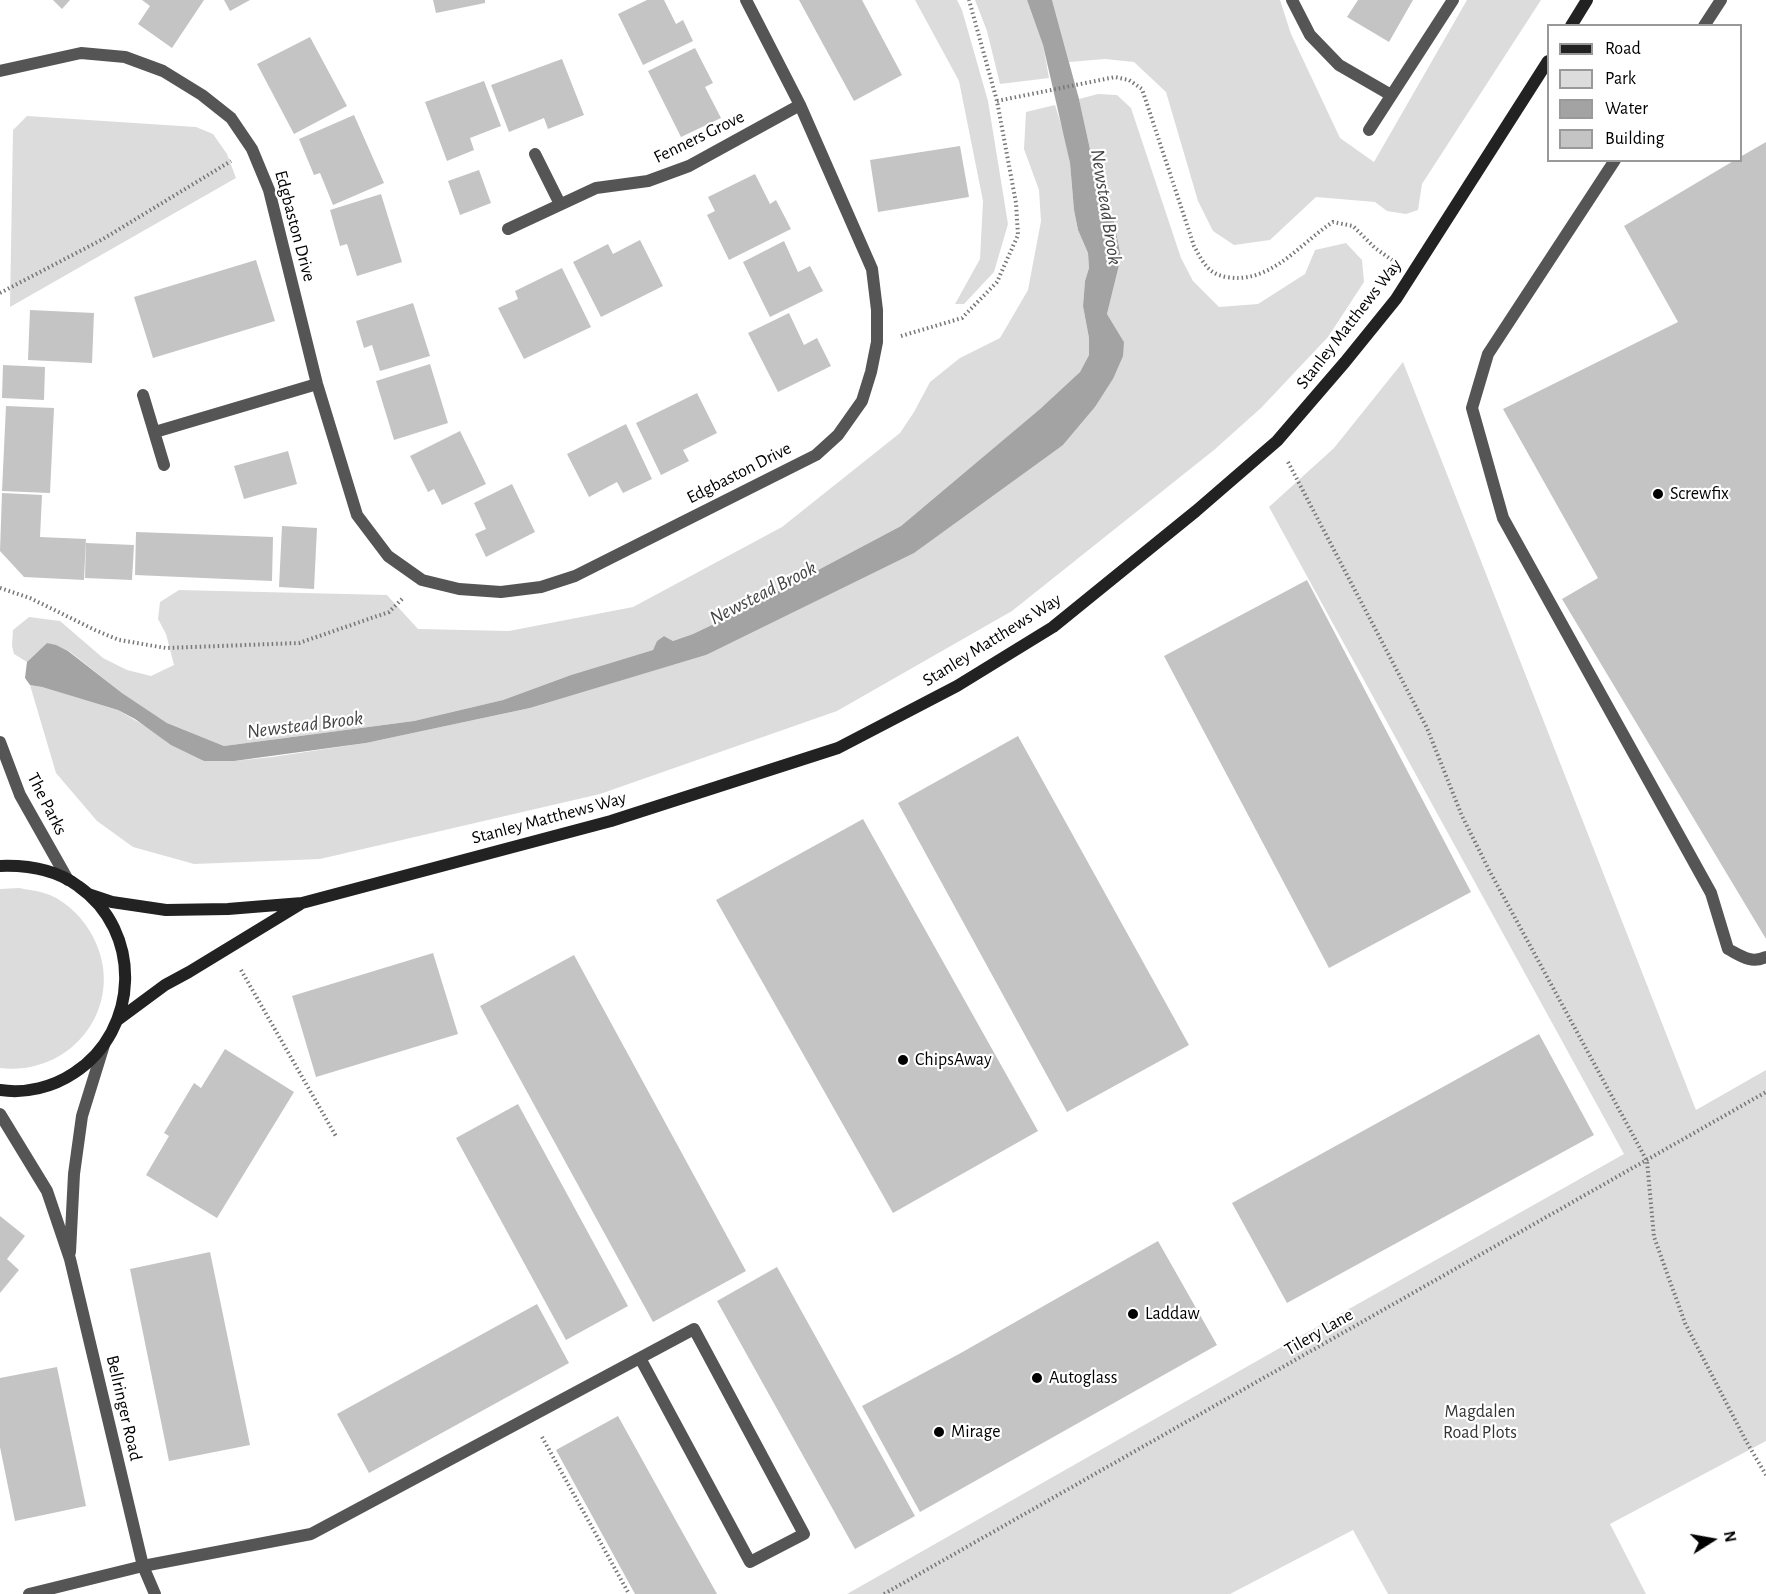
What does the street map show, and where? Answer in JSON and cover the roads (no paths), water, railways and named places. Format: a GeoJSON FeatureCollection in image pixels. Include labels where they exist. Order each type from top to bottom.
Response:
{"type":"FeatureCollection","features":[{"type":"Feature","properties":{"kind":"main road"},"geometry":{"type":"LineString","coordinates":[[1572,24],[1587,0]]}},
{"type":"Feature","properties":{"kind":"main road","name":"Stanley Matthews Way"},"geometry":{"type":"LineString","coordinates":[[88,894],[112,902],[166,910],[228,909],[302,903],[611,821],[838,748],[957,686],[1053,627],[1187,519],[1277,441],[1396,299],[1547,63]]}},
{"type":"Feature","properties":{"kind":"main road"},"geometry":{"type":"LineString","coordinates":[[0,866],[35,867],[68,880],[88,894],[99,905],[115,930],[125,959],[126,989],[119,1019],[104,1045],[81,1069],[53,1084],[37,1089],[0,1090]]}},
{"type":"Feature","properties":{"kind":"main road","name":"Stanley Matthews Way"},"geometry":{"type":"LineString","coordinates":[[119,1019],[165,985],[302,903]]}},
{"type":"Feature","properties":{"kind":"street","name":"Edgbaston Drive"},"geometry":{"type":"LineString","coordinates":[[0,71],[81,53],[124,57],[163,71],[202,94],[231,118],[252,149],[269,190],[317,384],[357,515],[388,556],[422,580],[459,590],[501,592],[541,587],[575,576],[816,455],[838,435],[862,401],[877,342],[877,310],[872,269],[800,105],[746,0]]}},
{"type":"Feature","properties":{"kind":"street"},"geometry":{"type":"LineString","coordinates":[[1292,0],[1310,35],[1339,65],[1391,95]]}},
{"type":"Feature","properties":{"kind":"street"},"geometry":{"type":"LineString","coordinates":[[1369,130],[1453,0]]}},
{"type":"Feature","properties":{"kind":"street"},"geometry":{"type":"LineString","coordinates":[[1705,24],[1721,0]]}},
{"type":"Feature","properties":{"kind":"street","name":"Fenners Grove"},"geometry":{"type":"LineString","coordinates":[[508,229],[596,188],[648,181],[689,166],[800,105]]}},
{"type":"Feature","properties":{"kind":"street"},"geometry":{"type":"LineString","coordinates":[[535,154],[560,204]]}},
{"type":"Feature","properties":{"kind":"street"},"geometry":{"type":"LineString","coordinates":[[1615,162],[1488,354],[1472,408],[1503,518],[1711,893],[1728,949],[1746,960],[1766,957]]}},
{"type":"Feature","properties":{"kind":"street"},"geometry":{"type":"LineString","coordinates":[[155,432],[317,384]]}},
{"type":"Feature","properties":{"kind":"street"},"geometry":{"type":"LineString","coordinates":[[143,395],[164,465]]}},
{"type":"Feature","properties":{"kind":"street","name":"The Parks"},"geometry":{"type":"LineString","coordinates":[[0,742],[20,795],[68,880]]}},
{"type":"Feature","properties":{"kind":"street","name":"Bellringer Road"},"geometry":{"type":"LineString","coordinates":[[70,1259],[74,1173],[82,1116],[104,1045]]}},
{"type":"Feature","properties":{"kind":"street","name":"Bellringer Road"},"geometry":{"type":"LineString","coordinates":[[0,1114],[47,1191],[70,1259],[143,1566],[154,1594]]}},
{"type":"Feature","properties":{"kind":"street"},"geometry":{"type":"LineString","coordinates":[[28,1594],[143,1566],[310,1534],[694,1329],[804,1534],[750,1562],[640,1358]]}},
{"type":"Feature","properties":{"kind":"water","name":"Newstead Brook"},"geometry":{"type":"Polygon","coordinates":[[[1027,0],[1052,0],[1079,99],[1095,172],[1114,222],[1121,257],[1107,314],[1124,342],[1123,356],[1113,379],[1095,407],[1063,445],[914,553],[706,655],[530,708],[366,743],[234,761],[204,761],[171,745],[135,719],[118,710],[30,685],[25,678],[27,662],[47,643],[56,645],[68,651],[122,693],[167,723],[224,746],[414,721],[503,700],[571,675],[653,650],[657,641],[664,636],[673,641],[693,634],[901,526],[1040,409],[1080,372],[1089,355],[1089,338],[1083,306],[1085,281],[1089,268],[1088,253],[1078,230],[1070,163],[1043,45],[1027,0]]]}},
{"type":"Feature","properties":{"kind":"place","name":"Screwfix"},"geometry":{"type":"Point","coordinates":[1658,494]}},
{"type":"Feature","properties":{"kind":"place","name":"ChipsAway"},"geometry":{"type":"Point","coordinates":[903,1060]}},
{"type":"Feature","properties":{"kind":"place","name":"Laddaw"},"geometry":{"type":"Point","coordinates":[1133,1314]}},
{"type":"Feature","properties":{"kind":"place","name":"Autoglass"},"geometry":{"type":"Point","coordinates":[1037,1378]}},
{"type":"Feature","properties":{"kind":"place","name":"Mirage"},"geometry":{"type":"Point","coordinates":[939,1432]}},
{"type":"Feature","properties":{"kind":"park label","name":"Magdalen Road Plots"},"geometry":{"type":"Point","coordinates":[1480,1422]}}]}
